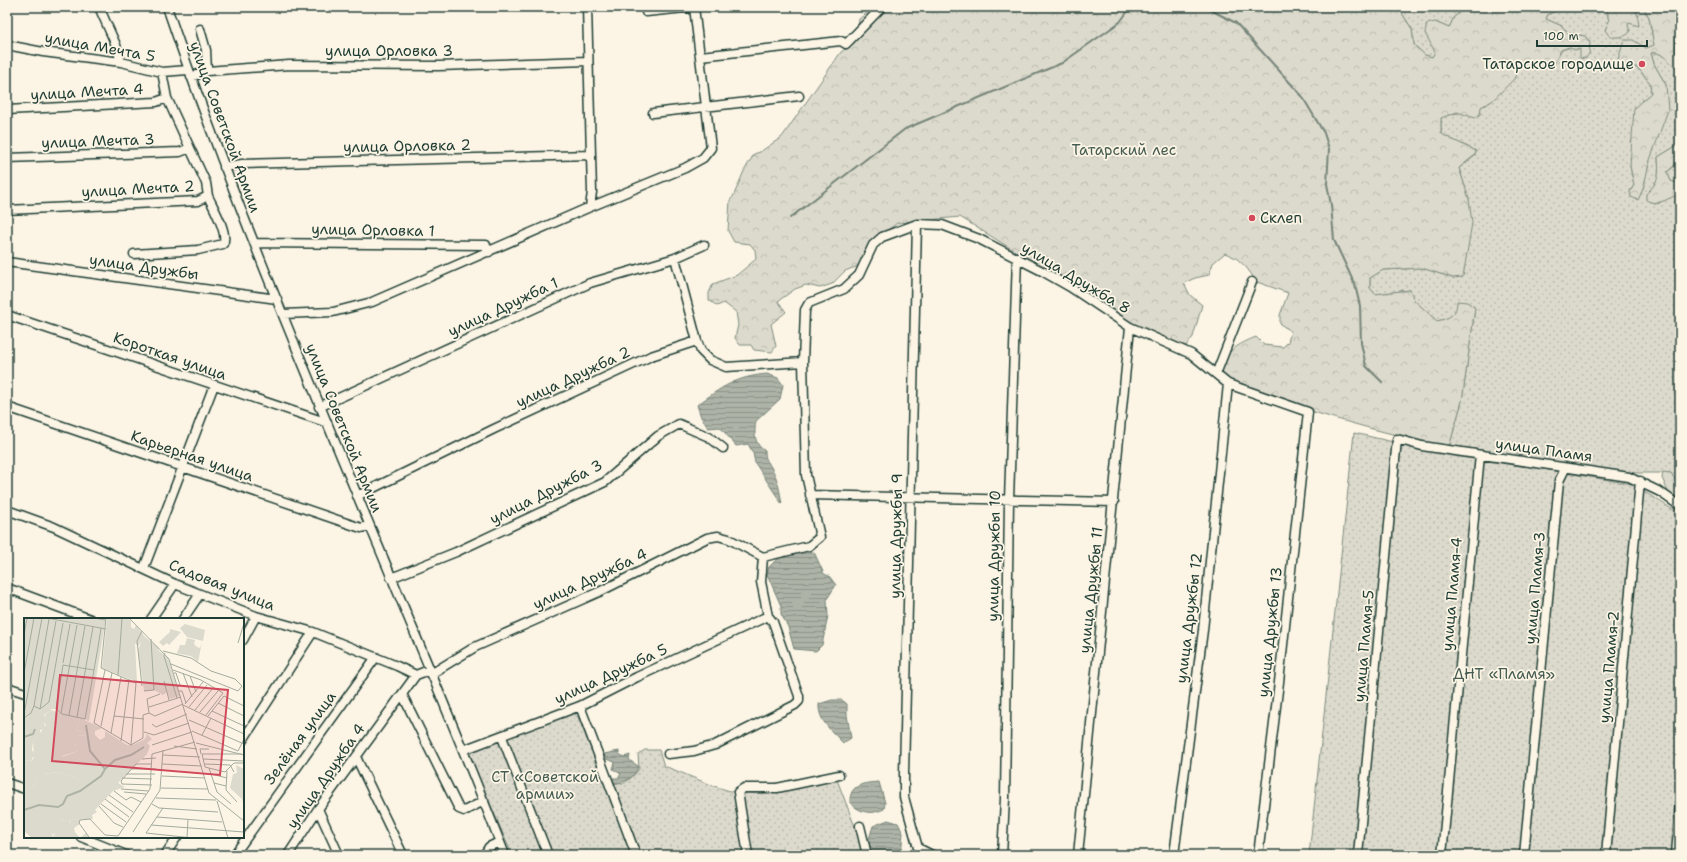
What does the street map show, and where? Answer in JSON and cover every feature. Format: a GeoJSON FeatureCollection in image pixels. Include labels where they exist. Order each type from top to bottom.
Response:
{"type":"FeatureCollection","features":[{"type":"Feature","properties":{"kind":"street"},"geometry":{"type":"LineString","coordinates":[[99,7],[116,45],[121,62]]}},
{"type":"Feature","properties":{"kind":"street","name":"улица Советской Армии"},"geometry":{"type":"LineString","coordinates":[[167,7],[224,167],[319,407],[463,750],[505,855]]}},
{"type":"Feature","properties":{"kind":"street"},"geometry":{"type":"LineString","coordinates":[[587,7],[592,192],[590,207]]}},
{"type":"Feature","properties":{"kind":"street"},"geometry":{"type":"LineString","coordinates":[[283,314],[333,312],[372,302],[590,207],[686,168],[703,158],[711,148],[694,7],[646,12]]}},
{"type":"Feature","properties":{"kind":"street"},"geometry":{"type":"LineString","coordinates":[[700,56],[841,41],[846,44],[882,7]]}},
{"type":"Feature","properties":{"kind":"street"},"geometry":{"type":"LineString","coordinates":[[200,29],[206,50],[207,71]]}},
{"type":"Feature","properties":{"kind":"street","name":"улица Мечта 5"},"geometry":{"type":"LineString","coordinates":[[7,45],[43,52],[121,62],[162,72],[190,73]]}},
{"type":"Feature","properties":{"kind":"street","name":"улица Орловка 3"},"geometry":{"type":"LineString","coordinates":[[190,73],[289,65],[438,66],[588,61]]}},
{"type":"Feature","properties":{"kind":"street","name":"улица Мечта 2"},"geometry":{"type":"LineString","coordinates":[[7,210],[198,201],[208,196],[206,183],[167,98],[162,72]]}},
{"type":"Feature","properties":{"kind":"street"},"geometry":{"type":"LineString","coordinates":[[653,113],[799,96]]}},
{"type":"Feature","properties":{"kind":"street","name":"улица Мечта 4"},"geometry":{"type":"LineString","coordinates":[[7,110],[156,102],[167,98]]}},
{"type":"Feature","properties":{"kind":"street","name":"улица Мечта 3"},"geometry":{"type":"LineString","coordinates":[[7,158],[180,152],[190,148]]}},
{"type":"Feature","properties":{"kind":"street","name":"улица Орловка 2"},"geometry":{"type":"LineString","coordinates":[[224,167],[242,164],[591,155]]}},
{"type":"Feature","properties":{"kind":"street"},"geometry":{"type":"LineString","coordinates":[[134,254],[198,250],[223,244],[225,240],[224,232],[208,196]]}},
{"type":"Feature","properties":{"kind":"street","name":"улица Дружба 8"},"geometry":{"type":"LineString","coordinates":[[763,557],[809,546],[820,537],[806,475],[802,362],[805,310],[809,303],[844,289],[860,275],[873,245],[882,237],[917,224],[942,225],[979,239],[1017,257],[1070,287],[1130,327],[1191,354],[1228,384],[1308,412]]}},
{"type":"Feature","properties":{"kind":"street","name":"улица Дружбы 9"},"geometry":{"type":"LineString","coordinates":[[917,224],[904,797],[918,848],[932,855]]}},
{"type":"Feature","properties":{"kind":"street","name":"улица Орловка 1"},"geometry":{"type":"LineString","coordinates":[[254,243],[486,246],[489,252]]}},
{"type":"Feature","properties":{"kind":"street","name":"улица Дружба 1"},"geometry":{"type":"LineString","coordinates":[[319,407],[590,283],[656,262],[675,258],[704,245]]}},
{"type":"Feature","properties":{"kind":"street","name":"улица Дружбы 10"},"geometry":{"type":"LineString","coordinates":[[1002,855],[1005,799],[1009,500],[1017,257]]}},
{"type":"Feature","properties":{"kind":"street"},"geometry":{"type":"LineString","coordinates":[[675,258],[697,341],[701,351],[710,360],[726,367],[802,362]]}},
{"type":"Feature","properties":{"kind":"street","name":"улица Дружбы"},"geometry":{"type":"LineString","coordinates":[[7,262],[277,299]]}},
{"type":"Feature","properties":{"kind":"street"},"geometry":{"type":"LineString","coordinates":[[1216,374],[1252,282]]}},
{"type":"Feature","properties":{"kind":"street","name":"Короткая улица"},"geometry":{"type":"LineString","coordinates":[[7,315],[214,386],[325,422]]}},
{"type":"Feature","properties":{"kind":"street","name":"улица Дружбы 11"},"geometry":{"type":"LineString","coordinates":[[1078,855],[1114,502],[1130,327]]}},
{"type":"Feature","properties":{"kind":"street","name":"улица Дружба 2"},"geometry":{"type":"LineString","coordinates":[[357,496],[494,429],[651,356],[697,341]]}},
{"type":"Feature","properties":{"kind":"street","name":"улица Дружбы 12"},"geometry":{"type":"LineString","coordinates":[[1174,855],[1202,638],[1228,384]]}},
{"type":"Feature","properties":{"kind":"street"},"geometry":{"type":"LineString","coordinates":[[144,568],[214,386]]}},
{"type":"Feature","properties":{"kind":"street","name":"Карьерная улица"},"geometry":{"type":"LineString","coordinates":[[7,407],[361,528],[369,526]]}},
{"type":"Feature","properties":{"kind":"street","name":"улица Дружбы 13"},"geometry":{"type":"LineString","coordinates":[[1258,855],[1279,682],[1308,412]]}},
{"type":"Feature","properties":{"kind":"street","name":"улица Дружба 3"},"geometry":{"type":"LineString","coordinates":[[391,578],[456,552],[551,509],[605,482],[658,436],[679,424],[709,437],[723,448]]}},
{"type":"Feature","properties":{"kind":"street","name":"улица Пламя"},"geometry":{"type":"LineString","coordinates":[[1397,439],[1422,446],[1480,454],[1565,469],[1594,471],[1640,481],[1660,492],[1680,506]]}},
{"type":"Feature","properties":{"kind":"street","name":"улица Пламя-5"},"geometry":{"type":"LineString","coordinates":[[1358,855],[1397,439]]}},
{"type":"Feature","properties":{"kind":"street","name":"улица Пламя-4"},"geometry":{"type":"LineString","coordinates":[[1442,855],[1480,454]]}},
{"type":"Feature","properties":{"kind":"street","name":"улица Пламя-3"},"geometry":{"type":"LineString","coordinates":[[1524,855],[1559,481],[1565,469]]}},
{"type":"Feature","properties":{"kind":"street","name":"улица Пламя-2"},"geometry":{"type":"LineString","coordinates":[[1606,855],[1640,481]]}},
{"type":"Feature","properties":{"kind":"street"},"geometry":{"type":"LineString","coordinates":[[810,494],[1114,502]]}},
{"type":"Feature","properties":{"kind":"street","name":"Садовая улица"},"geometry":{"type":"LineString","coordinates":[[7,510],[54,527],[144,568],[175,584],[256,616],[313,632],[376,657],[416,676]]}},
{"type":"Feature","properties":{"kind":"street","name":"улица Дружба 4"},"geometry":{"type":"LineString","coordinates":[[430,672],[475,647],[599,592],[707,538],[718,536],[729,539],[763,557]]}},
{"type":"Feature","properties":{"kind":"street"},"geometry":{"type":"LineString","coordinates":[[668,754],[715,745],[795,705],[799,701],[799,696],[773,622],[768,616],[761,582],[763,557]]}},
{"type":"Feature","properties":{"kind":"street"},"geometry":{"type":"LineString","coordinates":[[152,618],[175,584]]}},
{"type":"Feature","properties":{"kind":"street"},"geometry":{"type":"LineString","coordinates":[[7,588],[87,618]]}},
{"type":"Feature","properties":{"kind":"street"},"geometry":{"type":"LineString","coordinates":[[184,618],[200,594]]}},
{"type":"Feature","properties":{"kind":"street"},"geometry":{"type":"LineString","coordinates":[[244,638],[256,616]]}},
{"type":"Feature","properties":{"kind":"street","name":"улица Дружба 5"},"geometry":{"type":"LineString","coordinates":[[463,750],[502,737],[580,706],[637,677],[768,616]]}},
{"type":"Feature","properties":{"kind":"street"},"geometry":{"type":"LineString","coordinates":[[244,738],[313,632]]}},
{"type":"Feature","properties":{"kind":"street","name":"Зелёная улица"},"geometry":{"type":"LineString","coordinates":[[234,855],[376,657]]}},
{"type":"Feature","properties":{"kind":"street"},"geometry":{"type":"LineString","coordinates":[[416,676],[430,672]]}},
{"type":"Feature","properties":{"kind":"street","name":"улица Дружба 4"},"geometry":{"type":"LineString","coordinates":[[288,855],[318,809],[416,676]]}},
{"type":"Feature","properties":{"kind":"street"},"geometry":{"type":"LineString","coordinates":[[7,687],[24,693]]}},
{"type":"Feature","properties":{"kind":"street"},"geometry":{"type":"LineString","coordinates":[[402,694],[459,810],[464,811],[484,801]]}},
{"type":"Feature","properties":{"kind":"street"},"geometry":{"type":"LineString","coordinates":[[580,706],[601,757],[636,855]]}},
{"type":"Feature","properties":{"kind":"street"},"geometry":{"type":"LineString","coordinates":[[502,737],[548,855]]}},
{"type":"Feature","properties":{"kind":"street"},"geometry":{"type":"LineString","coordinates":[[356,757],[403,855]]}},
{"type":"Feature","properties":{"kind":"street"},"geometry":{"type":"LineString","coordinates":[[748,855],[738,792],[744,788],[778,788],[839,775]]}},
{"type":"Feature","properties":{"kind":"street"},"geometry":{"type":"LineString","coordinates":[[7,783],[24,789]]}},
{"type":"Feature","properties":{"kind":"street"},"geometry":{"type":"LineString","coordinates":[[1676,855],[1680,802]]}},
{"type":"Feature","properties":{"kind":"street"},"geometry":{"type":"LineString","coordinates":[[318,809],[340,855]]}},
{"type":"Feature","properties":{"kind":"street"},"geometry":{"type":"LineString","coordinates":[[860,826],[867,855]]}},
{"type":"Feature","properties":{"kind":"street"},"geometry":{"type":"LineString","coordinates":[[87,838],[101,840],[126,855]]}},
{"type":"Feature","properties":{"kind":"street"},"geometry":{"type":"LineString","coordinates":[[165,855],[176,838]]}},
{"type":"Feature","properties":{"kind":"street"},"geometry":{"type":"LineString","coordinates":[[484,855],[489,847],[500,842]]}},
{"type":"Feature","properties":{"kind":"green space","name":"Татарский лес"},"geometry":{"type":"Polygon","coordinates":[[[874,7],[1398,7],[1412,29],[1414,45],[1425,55],[1432,57],[1435,52],[1425,33],[1427,24],[1435,22],[1449,28],[1454,17],[1466,7],[1561,7],[1561,9],[1548,14],[1546,19],[1562,26],[1568,33],[1585,36],[1590,42],[1589,54],[1585,59],[1580,58],[1580,49],[1574,50],[1569,47],[1561,50],[1554,64],[1542,70],[1532,60],[1520,66],[1514,79],[1492,101],[1481,107],[1480,114],[1475,118],[1457,112],[1441,118],[1441,133],[1476,151],[1475,155],[1459,168],[1469,199],[1472,223],[1463,277],[1453,278],[1422,268],[1383,270],[1370,278],[1370,288],[1375,294],[1410,290],[1414,300],[1437,321],[1446,319],[1454,313],[1457,306],[1457,301],[1467,302],[1475,308],[1462,401],[1449,447],[1376,430],[1304,409],[1250,390],[1220,373],[1221,366],[1228,354],[1243,343],[1256,337],[1264,345],[1283,347],[1288,342],[1291,331],[1280,324],[1280,315],[1288,293],[1257,282],[1246,267],[1236,258],[1225,253],[1213,263],[1209,275],[1195,278],[1184,283],[1190,295],[1202,305],[1193,337],[1186,346],[1175,343],[1131,323],[960,217],[897,223],[871,243],[858,266],[845,271],[832,284],[820,288],[806,285],[795,289],[778,301],[786,312],[771,324],[776,346],[772,352],[754,350],[751,345],[740,345],[735,338],[738,325],[736,312],[724,303],[717,306],[709,300],[709,293],[713,284],[737,275],[756,259],[755,250],[750,244],[734,242],[728,231],[730,200],[733,197],[744,171],[754,154],[760,152],[782,137],[841,52],[856,41],[859,19],[874,7]]]}},
{"type":"Feature","properties":{"kind":"green space"},"geometry":{"type":"Polygon","coordinates":[[[1398,7],[1466,7],[1454,17],[1449,28],[1435,22],[1425,33],[1436,52],[1432,57],[1425,55],[1414,45],[1412,29],[1398,7]]]}},
{"type":"Feature","properties":{"kind":"green space"},"geometry":{"type":"Polygon","coordinates":[[[1561,7],[1603,7],[1608,12],[1608,18],[1610,19],[1605,30],[1628,25],[1638,10],[1636,7],[1643,7],[1649,17],[1654,45],[1646,49],[1633,40],[1619,65],[1638,68],[1650,83],[1651,93],[1630,166],[1634,185],[1630,192],[1638,199],[1643,189],[1666,85],[1654,64],[1651,53],[1662,55],[1680,69],[1680,140],[1676,146],[1658,157],[1658,177],[1654,185],[1646,194],[1647,200],[1658,204],[1668,197],[1680,194],[1680,483],[1677,483],[1671,473],[1638,473],[1545,463],[1469,448],[1449,447],[1462,401],[1475,308],[1457,309],[1451,318],[1437,321],[1414,300],[1410,290],[1375,294],[1370,288],[1370,278],[1382,270],[1422,268],[1453,278],[1469,199],[1459,168],[1475,156],[1476,151],[1441,133],[1441,117],[1481,107],[1492,101],[1514,79],[1520,66],[1532,60],[1542,70],[1554,64],[1561,50],[1590,42],[1585,36],[1568,33],[1562,26],[1546,19],[1548,14],[1561,9],[1561,7]]]}},
{"type":"Feature","properties":{"kind":"green space"},"geometry":{"type":"Polygon","coordinates":[[[1603,7],[1636,7],[1639,26],[1629,23],[1628,25],[1630,32],[1628,34],[1621,37],[1610,37],[1605,30],[1610,19],[1608,18],[1608,12],[1603,7]]]}},
{"type":"Feature","properties":{"kind":"green space"},"geometry":{"type":"Polygon","coordinates":[[[1643,7],[1674,7],[1677,22],[1675,52],[1680,50],[1680,69],[1662,55],[1651,53],[1654,64],[1666,85],[1668,110],[1650,160],[1643,189],[1638,200],[1631,197],[1630,192],[1634,185],[1630,166],[1634,108],[1651,93],[1650,83],[1638,68],[1619,65],[1618,60],[1624,40],[1633,40],[1646,48],[1654,45],[1649,17],[1643,7]]]}},
{"type":"Feature","properties":{"kind":"green space"},"geometry":{"type":"Polygon","coordinates":[[[1674,7],[1680,7],[1680,50],[1675,52],[1677,22],[1674,7]]]}},
{"type":"Feature","properties":{"kind":"green space"},"geometry":{"type":"Polygon","coordinates":[[[1680,140],[1680,150],[1677,161],[1675,165],[1667,172],[1671,181],[1680,184],[1680,194],[1655,203],[1646,200],[1646,194],[1654,185],[1658,177],[1658,157],[1676,146],[1680,140]]]}},
{"type":"Feature","properties":{"kind":"green space"},"geometry":{"type":"Polygon","coordinates":[[[1679,157],[1680,184],[1671,181],[1667,172],[1675,166],[1679,157]]]}},
{"type":"Feature","properties":{"kind":"green space","name":"ДНТ «Пламя»"},"geometry":{"type":"Polygon","coordinates":[[[1354,433],[1424,449],[1632,484],[1680,514],[1680,855],[1309,855],[1354,433]]]}},
{"type":"Feature","properties":{"kind":"green space"},"geometry":{"type":"Polygon","coordinates":[[[1663,472],[1671,473],[1677,483],[1680,483],[1680,503],[1670,496],[1662,478],[1663,472]]]}},
{"type":"Feature","properties":{"kind":"green space","name":"СТ «Советской армии»"},"geometry":{"type":"Polygon","coordinates":[[[573,713],[578,717],[607,788],[617,786],[625,782],[639,769],[638,754],[645,750],[659,750],[664,766],[714,786],[742,793],[783,790],[836,777],[857,832],[863,855],[512,855],[468,752],[573,713]]]}},
{"type":"Feature","properties":{"kind":"shaded area"},"geometry":{"type":"Polygon","coordinates":[[[767,374],[778,378],[783,385],[780,399],[756,421],[755,434],[757,442],[765,451],[766,459],[776,477],[782,504],[755,463],[753,453],[748,444],[736,446],[720,427],[708,428],[701,417],[697,405],[737,380],[767,374]]]}},
{"type":"Feature","properties":{"kind":"shaded area"},"geometry":{"type":"Polygon","coordinates":[[[814,552],[824,574],[829,576],[836,585],[827,599],[828,616],[822,645],[816,651],[794,649],[788,627],[781,614],[781,606],[767,574],[769,567],[776,560],[787,555],[814,552]]]}},
{"type":"Feature","properties":{"kind":"shaded area"},"geometry":{"type":"Polygon","coordinates":[[[832,700],[842,700],[847,704],[847,715],[851,738],[843,743],[823,721],[819,710],[819,704],[832,700]]]}},
{"type":"Feature","properties":{"kind":"shaded area"},"geometry":{"type":"Polygon","coordinates":[[[619,751],[619,754],[624,757],[630,755],[629,760],[638,766],[635,773],[630,778],[615,784],[612,782],[612,778],[618,778],[621,774],[613,769],[615,762],[606,759],[604,754],[619,751]]]}},
{"type":"Feature","properties":{"kind":"shaded area"},"geometry":{"type":"Polygon","coordinates":[[[879,782],[885,803],[884,809],[875,812],[866,812],[858,809],[850,803],[850,797],[855,788],[863,784],[879,782]]]}},
{"type":"Feature","properties":{"kind":"shaded area"},"geometry":{"type":"Polygon","coordinates":[[[888,820],[898,823],[903,833],[901,855],[874,855],[868,842],[873,826],[888,820]]]}},
{"type":"Feature","properties":{"kind":"waterway"},"geometry":{"type":"LineString","coordinates":[[790,218],[905,129],[1062,63],[1120,22],[1131,7]]}},
{"type":"Feature","properties":{"kind":"waterway"},"geometry":{"type":"LineString","coordinates":[[1205,7],[1236,23],[1302,96],[1324,133],[1329,149],[1327,184],[1331,205],[1334,240],[1355,285],[1360,306],[1361,343],[1366,366],[1382,382]]}},
{"type":"Feature","properties":{"kind":"place","name":"Татарское городище"},"geometry":{"type":"Point","coordinates":[1642,64]}},
{"type":"Feature","properties":{"kind":"place","name":"Склеп"},"geometry":{"type":"Point","coordinates":[1252,218]}}]}
